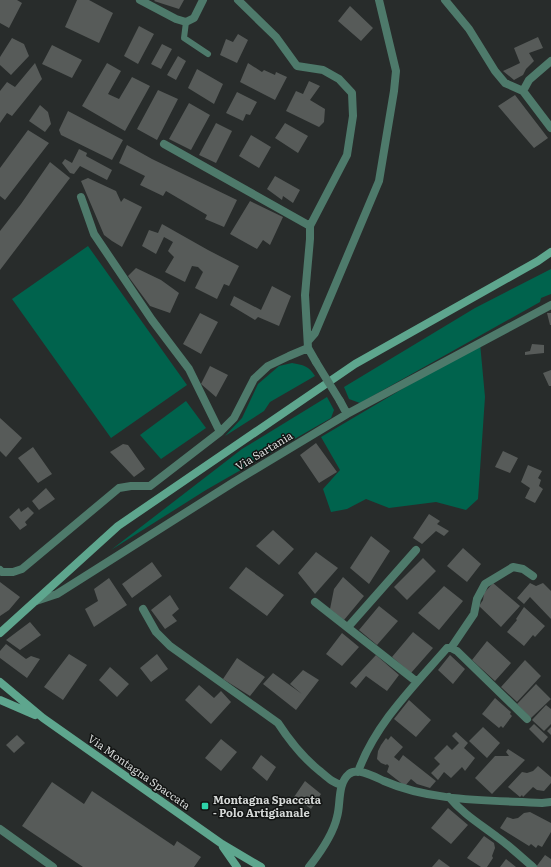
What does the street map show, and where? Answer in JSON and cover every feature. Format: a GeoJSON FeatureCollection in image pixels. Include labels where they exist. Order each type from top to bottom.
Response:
{"type":"FeatureCollection","features":[{"type":"Feature","properties":{"kind":"street"},"geometry":{"type":"LineString","coordinates":[[140,0],[176,19],[186,22],[194,18],[204,0]]}},
{"type":"Feature","properties":{"kind":"street"},"geometry":{"type":"LineString","coordinates":[[238,0],[276,37],[297,66],[323,70],[339,79],[352,93],[353,116],[347,155],[310,226],[305,295],[308,344],[316,362],[347,414]]}},
{"type":"Feature","properties":{"kind":"street"},"geometry":{"type":"LineString","coordinates":[[0,570],[2,572],[13,572],[22,569],[119,488],[131,486],[150,486],[220,432],[234,418],[254,379],[268,366],[289,356],[308,344],[315,333],[379,181],[394,91],[396,70],[380,0]]}},
{"type":"Feature","properties":{"kind":"street"},"geometry":{"type":"LineString","coordinates":[[445,0],[469,29],[495,71],[505,82],[524,91],[551,128]]}},
{"type":"Feature","properties":{"kind":"street"},"geometry":{"type":"LineString","coordinates":[[524,91],[529,80],[551,61]]}},
{"type":"Feature","properties":{"kind":"street"},"geometry":{"type":"LineString","coordinates":[[164,144],[310,226]]}},
{"type":"Feature","properties":{"kind":"street"},"geometry":{"type":"LineString","coordinates":[[81,197],[94,234],[152,320],[189,369],[220,432]]}},
{"type":"Feature","properties":{"kind":"street"},"geometry":{"type":"LineString","coordinates":[[34,601],[118,526],[355,364],[538,261],[551,252]]}},
{"type":"Feature","properties":{"kind":"street","name":"Via Sartania"},"geometry":{"type":"LineString","coordinates":[[0,633],[34,601],[57,594],[234,482],[347,414],[551,305]]}},
{"type":"Feature","properties":{"kind":"street"},"geometry":{"type":"LineString","coordinates":[[348,627],[416,550]]}},
{"type":"Feature","properties":{"kind":"street"},"geometry":{"type":"LineString","coordinates":[[358,772],[364,756],[379,729],[447,648],[451,648],[474,614],[477,599],[485,584],[513,567],[523,569],[533,576]]}},
{"type":"Feature","properties":{"kind":"street"},"geometry":{"type":"LineString","coordinates":[[315,602],[417,682]]}},
{"type":"Feature","properties":{"kind":"street"},"geometry":{"type":"LineString","coordinates":[[143,609],[156,632],[170,646],[278,723],[289,740],[306,760],[335,783],[342,785]]}},
{"type":"Feature","properties":{"kind":"street"},"geometry":{"type":"LineString","coordinates":[[451,648],[457,651],[527,719]]}},
{"type":"Feature","properties":{"kind":"street","name":"Via Montagna Spaccata"},"geometry":{"type":"LineString","coordinates":[[1,682],[43,718],[222,844],[261,867]]}},
{"type":"Feature","properties":{"kind":"street","name":"Via Montagna Spaccata"},"geometry":{"type":"LineString","coordinates":[[0,700],[43,718]]}},
{"type":"Feature","properties":{"kind":"street"},"geometry":{"type":"LineString","coordinates":[[308,867],[332,831],[337,817],[342,785],[348,775],[358,772],[373,776],[394,786],[454,799],[551,802]]}},
{"type":"Feature","properties":{"kind":"street"},"geometry":{"type":"LineString","coordinates":[[449,797],[468,817],[498,837],[533,867]]}},
{"type":"Feature","properties":{"kind":"street"},"geometry":{"type":"LineString","coordinates":[[0,829],[53,867]]}},
{"type":"Feature","properties":{"kind":"street","name":"Via Montagna Spaccata"},"geometry":{"type":"LineString","coordinates":[[222,844],[237,867]]}},
{"type":"Feature","properties":{"kind":"lane"},"geometry":{"type":"LineString","coordinates":[[186,22],[184,38],[208,54]]}},
{"type":"Feature","properties":{"kind":"green space"},"geometry":{"type":"Polygon","coordinates":[[[88,246],[187,385],[111,438],[12,299],[88,246]]]}},
{"type":"Feature","properties":{"kind":"green space"},"geometry":{"type":"Polygon","coordinates":[[[551,269],[551,294],[541,298],[540,302],[360,403],[349,399],[344,387],[475,308],[551,269]]]}},
{"type":"Feature","properties":{"kind":"green space"},"geometry":{"type":"Polygon","coordinates":[[[480,343],[485,397],[478,499],[466,510],[436,502],[389,508],[366,499],[347,509],[331,512],[323,489],[340,470],[321,437],[480,343]]]}},
{"type":"Feature","properties":{"kind":"green space"},"geometry":{"type":"Polygon","coordinates":[[[292,363],[305,366],[315,376],[270,402],[264,411],[225,436],[242,418],[258,384],[279,366],[292,363]]]}},
{"type":"Feature","properties":{"kind":"green space"},"geometry":{"type":"Polygon","coordinates":[[[327,397],[334,410],[331,418],[206,490],[111,550],[242,449],[327,397]]]}},
{"type":"Feature","properties":{"kind":"green space"},"geometry":{"type":"Polygon","coordinates":[[[186,401],[206,428],[161,459],[140,435],[186,401]]]}},
{"type":"Feature","properties":{"kind":"building"},"geometry":{"type":"Polygon","coordinates":[[[0,0],[17,0],[22,3],[9,28],[0,23],[0,0]]]}},
{"type":"Feature","properties":{"kind":"building"},"geometry":{"type":"Polygon","coordinates":[[[77,0],[89,0],[113,13],[99,43],[65,27],[77,0]]]}},
{"type":"Feature","properties":{"kind":"building"},"geometry":{"type":"Polygon","coordinates":[[[184,0],[179,9],[154,1],[184,0]]]}},
{"type":"Feature","properties":{"kind":"building"},"geometry":{"type":"Polygon","coordinates":[[[350,6],[373,28],[361,41],[338,21],[350,6]]]}},
{"type":"Feature","properties":{"kind":"building"},"geometry":{"type":"Polygon","coordinates":[[[139,26],[154,34],[138,64],[124,56],[139,26]]]}},
{"type":"Feature","properties":{"kind":"building"},"geometry":{"type":"Polygon","coordinates":[[[238,34],[248,40],[237,63],[220,55],[226,39],[233,42],[238,34]]]}},
{"type":"Feature","properties":{"kind":"building"},"geometry":{"type":"Polygon","coordinates":[[[538,37],[543,48],[529,53],[534,61],[526,69],[523,75],[514,80],[503,71],[520,63],[514,48],[538,37]]]}},
{"type":"Feature","properties":{"kind":"building"},"geometry":{"type":"Polygon","coordinates":[[[12,38],[24,44],[29,56],[11,75],[0,65],[0,57],[12,38]]]}},
{"type":"Feature","properties":{"kind":"building"},"geometry":{"type":"Polygon","coordinates":[[[162,44],[172,49],[161,69],[151,64],[162,44]]]}},
{"type":"Feature","properties":{"kind":"building"},"geometry":{"type":"Polygon","coordinates":[[[52,45],[82,60],[72,78],[42,64],[52,45]]]}},
{"type":"Feature","properties":{"kind":"building"},"geometry":{"type":"Polygon","coordinates":[[[178,56],[186,61],[176,80],[167,75],[178,56]]]}},
{"type":"Feature","properties":{"kind":"building"},"geometry":{"type":"Polygon","coordinates":[[[35,63],[42,79],[12,116],[7,113],[0,123],[0,91],[7,82],[15,87],[35,63]]]}},
{"type":"Feature","properties":{"kind":"building"},"geometry":{"type":"Polygon","coordinates":[[[107,63],[121,71],[108,94],[119,99],[132,77],[150,86],[125,131],[82,106],[107,63]]]}},
{"type":"Feature","properties":{"kind":"building"},"geometry":{"type":"Polygon","coordinates":[[[248,63],[262,72],[264,70],[275,75],[276,72],[287,77],[275,100],[240,82],[248,63]]]}},
{"type":"Feature","properties":{"kind":"building"},"geometry":{"type":"Polygon","coordinates":[[[197,69],[223,84],[214,104],[188,88],[197,69]]]}},
{"type":"Feature","properties":{"kind":"building"},"geometry":{"type":"Polygon","coordinates":[[[309,81],[320,86],[310,100],[325,109],[324,122],[319,127],[286,111],[296,91],[303,94],[309,81]]]}},
{"type":"Feature","properties":{"kind":"building"},"geometry":{"type":"Polygon","coordinates":[[[158,90],[178,99],[157,140],[137,129],[158,90]]]}},
{"type":"Feature","properties":{"kind":"building"},"geometry":{"type":"Polygon","coordinates":[[[237,92],[257,102],[250,115],[246,114],[243,121],[226,113],[237,92]]]}},
{"type":"Feature","properties":{"kind":"building"},"geometry":{"type":"Polygon","coordinates":[[[515,95],[548,138],[534,148],[498,106],[515,95]]]}},
{"type":"Feature","properties":{"kind":"building"},"geometry":{"type":"Polygon","coordinates":[[[189,103],[210,115],[191,150],[169,139],[189,103]]]}},
{"type":"Feature","properties":{"kind":"building"},"geometry":{"type":"Polygon","coordinates":[[[40,105],[48,112],[51,124],[45,132],[29,121],[40,105]]]}},
{"type":"Feature","properties":{"kind":"building"},"geometry":{"type":"Polygon","coordinates":[[[68,111],[123,140],[112,160],[61,135],[59,130],[68,111]]]}},
{"type":"Feature","properties":{"kind":"building"},"geometry":{"type":"Polygon","coordinates":[[[216,123],[232,131],[216,163],[199,155],[216,123]]]}},
{"type":"Feature","properties":{"kind":"building"},"geometry":{"type":"Polygon","coordinates":[[[285,123],[308,136],[298,153],[275,138],[285,123]]]}},
{"type":"Feature","properties":{"kind":"building"},"geometry":{"type":"Polygon","coordinates":[[[28,130],[49,143],[5,200],[0,196],[0,168],[28,130]]]}},
{"type":"Feature","properties":{"kind":"building"},"geometry":{"type":"Polygon","coordinates":[[[251,135],[271,147],[259,168],[239,156],[251,135]]]}},
{"type":"Feature","properties":{"kind":"building"},"geometry":{"type":"Polygon","coordinates":[[[127,145],[152,159],[237,200],[224,227],[205,219],[207,215],[166,191],[163,196],[140,185],[145,176],[119,163],[127,145]]]}},
{"type":"Feature","properties":{"kind":"building"},"geometry":{"type":"Polygon","coordinates":[[[79,149],[87,153],[86,156],[112,170],[107,180],[80,166],[74,174],[70,173],[62,163],[65,159],[72,163],[79,149]]]}},
{"type":"Feature","properties":{"kind":"building"},"geometry":{"type":"Polygon","coordinates":[[[50,162],[70,178],[0,270],[0,231],[50,162]]]}},
{"type":"Feature","properties":{"kind":"building"},"geometry":{"type":"Polygon","coordinates":[[[275,176],[300,190],[293,203],[283,196],[282,200],[267,189],[275,176]]]}},
{"type":"Feature","properties":{"kind":"building"},"geometry":{"type":"Polygon","coordinates":[[[88,178],[116,191],[121,202],[124,198],[142,207],[122,247],[104,235],[81,181],[88,178]]]}},
{"type":"Feature","properties":{"kind":"building"},"geometry":{"type":"Polygon","coordinates":[[[250,201],[283,217],[270,245],[263,240],[257,249],[230,234],[250,201]]]}},
{"type":"Feature","properties":{"kind":"building"},"geometry":{"type":"Polygon","coordinates":[[[162,224],[239,266],[229,286],[224,284],[217,299],[195,288],[203,272],[198,267],[192,266],[185,282],[165,272],[174,257],[168,251],[173,242],[164,237],[156,254],[142,246],[149,230],[158,233],[162,224]]]}},
{"type":"Feature","properties":{"kind":"building"},"geometry":{"type":"Polygon","coordinates":[[[136,268],[161,280],[179,293],[170,313],[150,306],[128,276],[136,268]]]}},
{"type":"Feature","properties":{"kind":"building"},"geometry":{"type":"Polygon","coordinates":[[[272,286],[291,296],[279,326],[258,317],[255,320],[230,305],[234,296],[261,310],[272,286]]]}},
{"type":"Feature","properties":{"kind":"building"},"geometry":{"type":"Polygon","coordinates":[[[200,313],[218,322],[201,354],[183,344],[200,313]]]}},
{"type":"Feature","properties":{"kind":"building"},"geometry":{"type":"Polygon","coordinates":[[[547,313],[551,313],[551,325],[550,325],[547,313]]]}},
{"type":"Feature","properties":{"kind":"building"},"geometry":{"type":"Polygon","coordinates":[[[532,344],[544,345],[544,353],[525,355],[525,352],[530,351],[532,344]]]}},
{"type":"Feature","properties":{"kind":"building"},"geometry":{"type":"Polygon","coordinates":[[[210,366],[228,375],[216,397],[201,384],[210,366]]]}},
{"type":"Feature","properties":{"kind":"building"},"geometry":{"type":"Polygon","coordinates":[[[551,370],[551,386],[549,386],[543,373],[551,370]]]}},
{"type":"Feature","properties":{"kind":"building"},"geometry":{"type":"Polygon","coordinates":[[[0,418],[22,438],[6,457],[0,451],[0,418]]]}},
{"type":"Feature","properties":{"kind":"building"},"geometry":{"type":"Polygon","coordinates":[[[316,443],[337,472],[319,483],[300,455],[316,443]]]}},
{"type":"Feature","properties":{"kind":"building"},"geometry":{"type":"Polygon","coordinates":[[[123,444],[128,445],[145,469],[134,477],[110,452],[123,444]]]}},
{"type":"Feature","properties":{"kind":"building"},"geometry":{"type":"Polygon","coordinates":[[[33,447],[52,474],[38,483],[18,458],[33,447]]]}},
{"type":"Feature","properties":{"kind":"building"},"geometry":{"type":"Polygon","coordinates":[[[503,451],[518,458],[510,473],[495,467],[503,451]]]}},
{"type":"Feature","properties":{"kind":"building"},"geometry":{"type":"Polygon","coordinates":[[[528,465],[542,471],[538,478],[541,480],[539,486],[543,489],[535,503],[525,498],[530,488],[521,482],[528,465]]]}},
{"type":"Feature","properties":{"kind":"building"},"geometry":{"type":"Polygon","coordinates":[[[46,488],[55,499],[39,510],[32,501],[46,488]]]}},
{"type":"Feature","properties":{"kind":"building"},"geometry":{"type":"Polygon","coordinates":[[[28,507],[34,513],[25,522],[27,525],[20,530],[9,517],[19,508],[21,512],[28,507]]]}},
{"type":"Feature","properties":{"kind":"building"},"geometry":{"type":"Polygon","coordinates":[[[429,514],[440,521],[437,524],[449,531],[444,536],[436,531],[422,544],[413,538],[429,514]]]}},
{"type":"Feature","properties":{"kind":"building"},"geometry":{"type":"Polygon","coordinates":[[[273,530],[294,549],[279,565],[256,546],[273,530]]]}},
{"type":"Feature","properties":{"kind":"building"},"geometry":{"type":"Polygon","coordinates":[[[371,536],[390,551],[369,584],[350,568],[371,536]]]}},
{"type":"Feature","properties":{"kind":"building"},"geometry":{"type":"Polygon","coordinates":[[[463,548],[481,564],[467,582],[447,566],[463,548]]]}},
{"type":"Feature","properties":{"kind":"building"},"geometry":{"type":"Polygon","coordinates":[[[316,552],[338,568],[315,594],[298,573],[316,552]]]}},
{"type":"Feature","properties":{"kind":"building"},"geometry":{"type":"Polygon","coordinates":[[[423,558],[436,571],[407,600],[394,587],[423,558]]]}},
{"type":"Feature","properties":{"kind":"building"},"geometry":{"type":"Polygon","coordinates":[[[152,562],[162,576],[132,598],[122,584],[152,562]]]}},
{"type":"Feature","properties":{"kind":"building"},"geometry":{"type":"Polygon","coordinates":[[[246,567],[284,595],[267,616],[229,588],[246,567]]]}},
{"type":"Feature","properties":{"kind":"building"},"geometry":{"type":"Polygon","coordinates":[[[343,577],[364,596],[344,620],[330,609],[334,589],[343,577]]]}},
{"type":"Feature","properties":{"kind":"building"},"geometry":{"type":"Polygon","coordinates":[[[109,578],[127,605],[94,627],[85,609],[98,601],[94,589],[109,578]]]}},
{"type":"Feature","properties":{"kind":"building"},"geometry":{"type":"Polygon","coordinates":[[[0,582],[20,597],[9,610],[0,616],[0,582]]]}},
{"type":"Feature","properties":{"kind":"building"},"geometry":{"type":"Polygon","coordinates":[[[493,583],[520,606],[501,627],[479,606],[483,600],[484,593],[493,583]]]}},
{"type":"Feature","properties":{"kind":"building"},"geometry":{"type":"Polygon","coordinates":[[[530,583],[536,586],[543,583],[551,591],[551,619],[530,597],[524,604],[517,598],[530,583]]]}},
{"type":"Feature","properties":{"kind":"building"},"geometry":{"type":"Polygon","coordinates":[[[444,586],[463,601],[439,630],[418,613],[444,586]]]}},
{"type":"Feature","properties":{"kind":"building"},"geometry":{"type":"Polygon","coordinates":[[[170,595],[179,609],[172,615],[177,621],[165,629],[151,610],[170,595]]]}},
{"type":"Feature","properties":{"kind":"building"},"geometry":{"type":"Polygon","coordinates":[[[379,606],[398,621],[377,645],[359,630],[379,606]]]}},
{"type":"Feature","properties":{"kind":"building"},"geometry":{"type":"Polygon","coordinates":[[[524,607],[545,626],[535,637],[533,635],[524,646],[507,632],[517,620],[516,619],[524,607]]]}},
{"type":"Feature","properties":{"kind":"building"},"geometry":{"type":"Polygon","coordinates":[[[30,622],[41,635],[20,650],[6,640],[30,622]]]}},
{"type":"Feature","properties":{"kind":"building"},"geometry":{"type":"Polygon","coordinates":[[[413,632],[433,648],[411,673],[392,657],[413,632]]]}},
{"type":"Feature","properties":{"kind":"building"},"geometry":{"type":"Polygon","coordinates":[[[342,633],[359,647],[342,666],[326,654],[342,633]]]}},
{"type":"Feature","properties":{"kind":"building"},"geometry":{"type":"Polygon","coordinates":[[[487,641],[511,663],[495,681],[472,660],[487,641]]]}},
{"type":"Feature","properties":{"kind":"building"},"geometry":{"type":"Polygon","coordinates":[[[6,644],[26,659],[31,656],[40,659],[27,678],[0,658],[0,651],[6,644]]]}},
{"type":"Feature","properties":{"kind":"building"},"geometry":{"type":"Polygon","coordinates":[[[69,654],[87,665],[63,700],[44,687],[69,654]]]}},
{"type":"Feature","properties":{"kind":"building"},"geometry":{"type":"Polygon","coordinates":[[[157,654],[168,669],[151,682],[140,668],[157,654]]]}},
{"type":"Feature","properties":{"kind":"building"},"geometry":{"type":"Polygon","coordinates":[[[376,655],[399,675],[387,691],[366,676],[356,688],[350,683],[376,655]]]}},
{"type":"Feature","properties":{"kind":"building"},"geometry":{"type":"Polygon","coordinates":[[[450,655],[465,669],[453,684],[438,670],[450,655]]]}},
{"type":"Feature","properties":{"kind":"building"},"geometry":{"type":"Polygon","coordinates":[[[237,658],[265,677],[250,696],[223,679],[237,658]]]}},
{"type":"Feature","properties":{"kind":"building"},"geometry":{"type":"Polygon","coordinates":[[[525,660],[541,676],[517,702],[501,687],[525,660]]]}},
{"type":"Feature","properties":{"kind":"building"},"geometry":{"type":"Polygon","coordinates":[[[110,667],[129,684],[117,697],[99,680],[110,667]]]}},
{"type":"Feature","properties":{"kind":"building"},"geometry":{"type":"Polygon","coordinates":[[[303,670],[319,680],[296,710],[263,684],[273,673],[302,694],[290,684],[303,670]]]}},
{"type":"Feature","properties":{"kind":"building"},"geometry":{"type":"Polygon","coordinates":[[[536,684],[551,699],[531,718],[517,704],[536,684]]]}},
{"type":"Feature","properties":{"kind":"building"},"geometry":{"type":"Polygon","coordinates":[[[199,685],[214,698],[221,691],[231,702],[211,724],[185,700],[199,685]]]}},
{"type":"Feature","properties":{"kind":"building"},"geometry":{"type":"Polygon","coordinates":[[[495,698],[511,712],[510,714],[512,716],[503,728],[501,726],[499,728],[482,714],[495,698]]]}},
{"type":"Feature","properties":{"kind":"building"},"geometry":{"type":"Polygon","coordinates":[[[409,700],[431,720],[416,737],[394,719],[409,700]]]}},
{"type":"Feature","properties":{"kind":"building"},"geometry":{"type":"Polygon","coordinates":[[[546,705],[551,709],[551,724],[544,731],[532,720],[546,705]]]}},
{"type":"Feature","properties":{"kind":"building"},"geometry":{"type":"Polygon","coordinates":[[[534,724],[548,737],[543,743],[529,729],[534,724]]]}},
{"type":"Feature","properties":{"kind":"building"},"geometry":{"type":"Polygon","coordinates":[[[483,727],[500,743],[487,758],[469,741],[483,727]]]}},
{"type":"Feature","properties":{"kind":"building"},"geometry":{"type":"Polygon","coordinates":[[[551,727],[551,735],[547,731],[551,727]]]}},
{"type":"Feature","properties":{"kind":"building"},"geometry":{"type":"Polygon","coordinates":[[[456,732],[468,743],[464,748],[475,758],[465,771],[462,767],[451,778],[444,772],[438,780],[431,773],[440,764],[434,758],[447,745],[452,750],[459,743],[452,736],[456,732]]]}},
{"type":"Feature","properties":{"kind":"building"},"geometry":{"type":"Polygon","coordinates":[[[17,735],[25,743],[14,753],[6,745],[17,735]]]}},
{"type":"Feature","properties":{"kind":"building"},"geometry":{"type":"Polygon","coordinates":[[[391,736],[403,747],[394,757],[399,761],[403,755],[436,781],[430,788],[417,784],[411,779],[405,786],[387,772],[389,766],[387,764],[381,763],[377,759],[378,751],[381,745],[386,738],[388,740],[391,736]]]}},
{"type":"Feature","properties":{"kind":"building"},"geometry":{"type":"Polygon","coordinates":[[[221,739],[237,752],[221,771],[205,758],[221,739]]]}},
{"type":"Feature","properties":{"kind":"building"},"geometry":{"type":"Polygon","coordinates":[[[508,749],[525,760],[492,794],[475,778],[495,756],[509,756],[506,752],[508,749]]]}},
{"type":"Feature","properties":{"kind":"building"},"geometry":{"type":"Polygon","coordinates":[[[261,755],[276,767],[267,781],[252,768],[261,755]]]}},
{"type":"Feature","properties":{"kind":"building"},"geometry":{"type":"Polygon","coordinates":[[[538,766],[551,777],[551,783],[544,791],[537,790],[533,787],[523,797],[522,795],[520,797],[508,787],[522,772],[527,773],[533,771],[538,766]]]}},
{"type":"Feature","properties":{"kind":"building"},"geometry":{"type":"Polygon","coordinates":[[[305,781],[321,794],[311,809],[294,797],[305,781]]]}},
{"type":"Feature","properties":{"kind":"building"},"geometry":{"type":"Polygon","coordinates":[[[52,782],[84,804],[92,791],[174,846],[177,841],[201,857],[194,867],[83,867],[22,826],[52,782]]]}},
{"type":"Feature","properties":{"kind":"building"},"geometry":{"type":"Polygon","coordinates":[[[448,808],[468,825],[451,844],[431,828],[448,808]]]}},
{"type":"Feature","properties":{"kind":"building"},"geometry":{"type":"Polygon","coordinates":[[[530,812],[551,823],[551,832],[542,847],[538,845],[536,848],[531,844],[529,846],[500,828],[507,817],[513,819],[518,818],[524,813],[530,812]]]}},
{"type":"Feature","properties":{"kind":"building"},"geometry":{"type":"Polygon","coordinates":[[[484,836],[494,843],[495,848],[492,856],[493,858],[487,867],[481,867],[467,858],[484,836]]]}},
{"type":"Feature","properties":{"kind":"building"},"geometry":{"type":"Polygon","coordinates":[[[545,855],[551,859],[551,867],[536,867],[545,855]]]}},
{"type":"Feature","properties":{"kind":"building"},"geometry":{"type":"Polygon","coordinates":[[[439,859],[450,867],[432,867],[439,859]]]}},
{"type":"Feature","properties":{"kind":"building"},"geometry":{"type":"Polygon","coordinates":[[[506,859],[516,867],[500,867],[506,859]]]}},
{"type":"Feature","properties":{"kind":"place","name":"Montagna Spaccata - Polo Artigianale"},"geometry":{"type":"Point","coordinates":[205,806]}}]}
